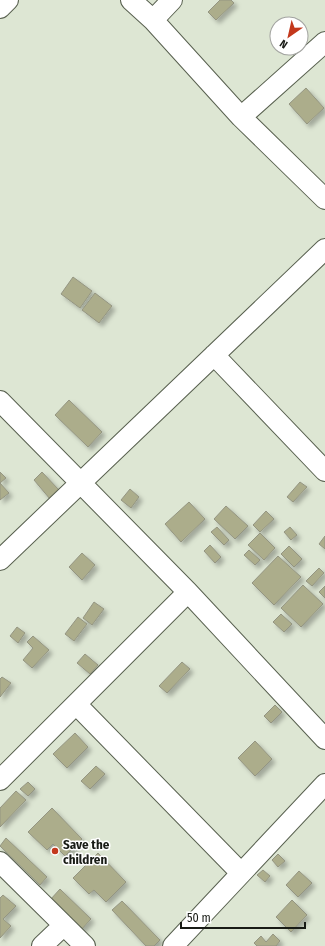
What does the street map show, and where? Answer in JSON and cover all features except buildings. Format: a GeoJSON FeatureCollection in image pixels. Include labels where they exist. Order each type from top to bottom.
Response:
{"type":"FeatureCollection","features":[{"type":"Feature","properties":{"kind":"street"},"geometry":{"type":"LineString","coordinates":[[0,8],[8,0]]}},
{"type":"Feature","properties":{"kind":"street"},"geometry":{"type":"LineString","coordinates":[[132,0],[153,20],[241,117],[325,199]]}},
{"type":"Feature","properties":{"kind":"street"},"geometry":{"type":"LineString","coordinates":[[153,20],[172,0]]}},
{"type":"Feature","properties":{"kind":"street"},"geometry":{"type":"LineString","coordinates":[[241,117],[325,42]]}},
{"type":"Feature","properties":{"kind":"street"},"geometry":{"type":"LineString","coordinates":[[0,560],[325,249]]}},
{"type":"Feature","properties":{"kind":"street"},"geometry":{"type":"LineString","coordinates":[[214,355],[325,471]]}},
{"type":"Feature","properties":{"kind":"street"},"geometry":{"type":"LineString","coordinates":[[0,401],[80,484],[188,592],[325,739]]}},
{"type":"Feature","properties":{"kind":"street"},"geometry":{"type":"LineString","coordinates":[[0,780],[188,592]]}},
{"type":"Feature","properties":{"kind":"street"},"geometry":{"type":"LineString","coordinates":[[76,704],[241,873]]}},
{"type":"Feature","properties":{"kind":"street"},"geometry":{"type":"LineString","coordinates":[[173,946],[325,784]]}},
{"type":"Feature","properties":{"kind":"street"},"geometry":{"type":"LineString","coordinates":[[0,862],[63,926],[85,946]]}},
{"type":"Feature","properties":{"kind":"street"},"geometry":{"type":"LineString","coordinates":[[42,946],[63,926]]}},
{"type":"Feature","properties":{"kind":"place","name":"Save the children"},"geometry":{"type":"Point","coordinates":[55,851]}}]}
